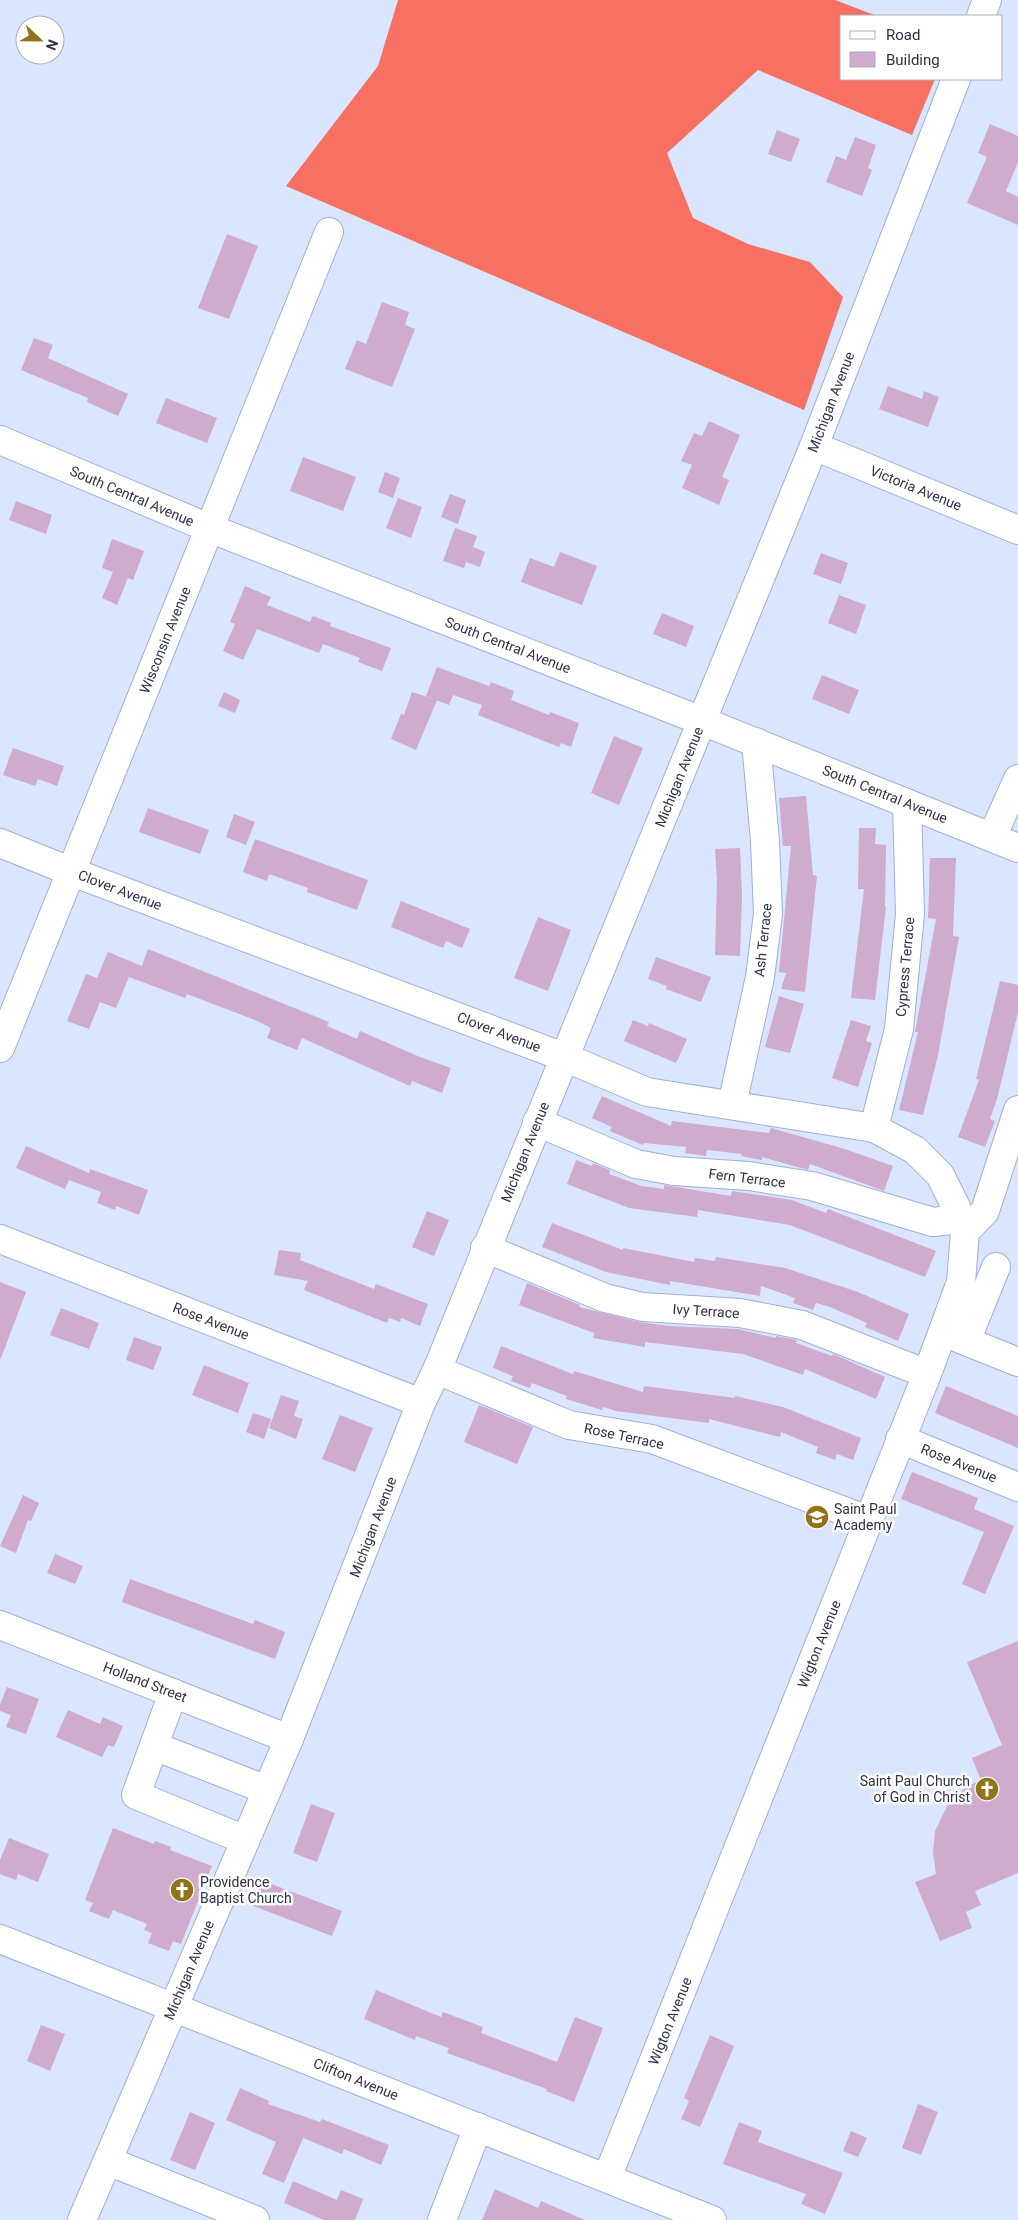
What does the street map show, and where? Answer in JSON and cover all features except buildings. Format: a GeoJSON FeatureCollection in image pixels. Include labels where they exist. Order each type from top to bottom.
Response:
{"type":"FeatureCollection","features":[{"type":"Feature","properties":{"kind":"street"},"geometry":{"type":"LineString","coordinates":[[981,15],[987,0]]}},
{"type":"Feature","properties":{"kind":"street","name":"Michigan Avenue"},"geometry":{"type":"LineString","coordinates":[[82,2220],[289,1739],[421,1404],[437,1370],[814,446],[956,80]]}},
{"type":"Feature","properties":{"kind":"street","name":"Wisconsin Avenue"},"geometry":{"type":"LineString","coordinates":[[0,1048],[329,232]]}},
{"type":"Feature","properties":{"kind":"street","name":"South Central Avenue"},"geometry":{"type":"LineString","coordinates":[[0,440],[209,528],[756,742],[1018,848]]}},
{"type":"Feature","properties":{"kind":"street","name":"Victoria Avenue"},"geometry":{"type":"LineString","coordinates":[[814,446],[1018,530]]}},
{"type":"Feature","properties":{"kind":"street","name":"Ash Terrace"},"geometry":{"type":"LineString","coordinates":[[732,1105],[760,977],[768,914],[765,840],[756,742]]}},
{"type":"Feature","properties":{"kind":"street"},"geometry":{"type":"LineString","coordinates":[[992,837],[1018,779]]}},
{"type":"Feature","properties":{"kind":"street","name":"Cypress Terrace"},"geometry":{"type":"LineString","coordinates":[[874,1128],[900,1020],[910,914],[907,803]]}},
{"type":"Feature","properties":{"kind":"street","name":"Clover Avenue"},"geometry":{"type":"LineString","coordinates":[[0,843],[72,872],[564,1057],[647,1092],[874,1128],[915,1150],[940,1175],[963,1225]]}},
{"type":"Feature","properties":{"kind":"street"},"geometry":{"type":"LineString","coordinates":[[963,1225],[985,1211],[1018,1110]]}},
{"type":"Feature","properties":{"kind":"street","name":"Fern Terrace"},"geometry":{"type":"LineString","coordinates":[[537,1122],[636,1164],[674,1171],[749,1176],[812,1186],[932,1222],[963,1225]]}},
{"type":"Feature","properties":{"kind":"street","name":"Wigton Avenue"},"geometry":{"type":"LineString","coordinates":[[607,2178],[927,1374],[954,1336],[961,1282],[963,1225]]}},
{"type":"Feature","properties":{"kind":"street","name":"Rose Avenue"},"geometry":{"type":"LineString","coordinates":[[0,1240],[421,1404]]}},
{"type":"Feature","properties":{"kind":"street","name":"Ivy Terrace"},"geometry":{"type":"LineString","coordinates":[[486,1248],[605,1298],[643,1307],[740,1313],[802,1325],[927,1374]]}},
{"type":"Feature","properties":{"kind":"street"},"geometry":{"type":"LineString","coordinates":[[996,1267],[954,1336],[1018,1362]]}},
{"type":"Feature","properties":{"kind":"street","name":"Rose Terrace"},"geometry":{"type":"LineString","coordinates":[[437,1370],[569,1425],[652,1438],[868,1520]]}},
{"type":"Feature","properties":{"kind":"street","name":"Rose Avenue"},"geometry":{"type":"LineString","coordinates":[[900,1440],[1018,1487]]}},
{"type":"Feature","properties":{"kind":"street","name":"Holland Street"},"geometry":{"type":"LineString","coordinates":[[0,1625],[289,1739]]}},
{"type":"Feature","properties":{"kind":"street"},"geometry":{"type":"LineString","coordinates":[[173,1693],[136,1795],[245,1840]]}},
{"type":"Feature","properties":{"kind":"street"},"geometry":{"type":"LineString","coordinates":[[154,1746],[267,1790]]}},
{"type":"Feature","properties":{"kind":"street","name":"Clifton Avenue"},"geometry":{"type":"LineString","coordinates":[[0,1939],[174,2006],[712,2220]]}},
{"type":"Feature","properties":{"kind":"street"},"geometry":{"type":"LineString","coordinates":[[442,2220],[478,2127]]}},
{"type":"Feature","properties":{"kind":"street"},"geometry":{"type":"LineString","coordinates":[[108,2161],[255,2220]]}},
{"type":"Feature","properties":{"kind":"shaded area"},"geometry":{"type":"Polygon","coordinates":[[[398,0],[835,0],[874,15],[840,15],[840,80],[935,80],[912,135],[758,70],[667,153],[693,218],[748,244],[810,262],[843,297],[804,410],[286,186],[378,66],[398,0]]]}},
{"type":"Feature","properties":{"kind":"place","name":"Saint Paul Academy"},"geometry":{"type":"Point","coordinates":[817,1517]}},
{"type":"Feature","properties":{"kind":"place","name":"Saint Paul Church of God in Christ"},"geometry":{"type":"Point","coordinates":[987,1789]}},
{"type":"Feature","properties":{"kind":"place","name":"Providence Baptist Church"},"geometry":{"type":"Point","coordinates":[182,1890]}}]}
